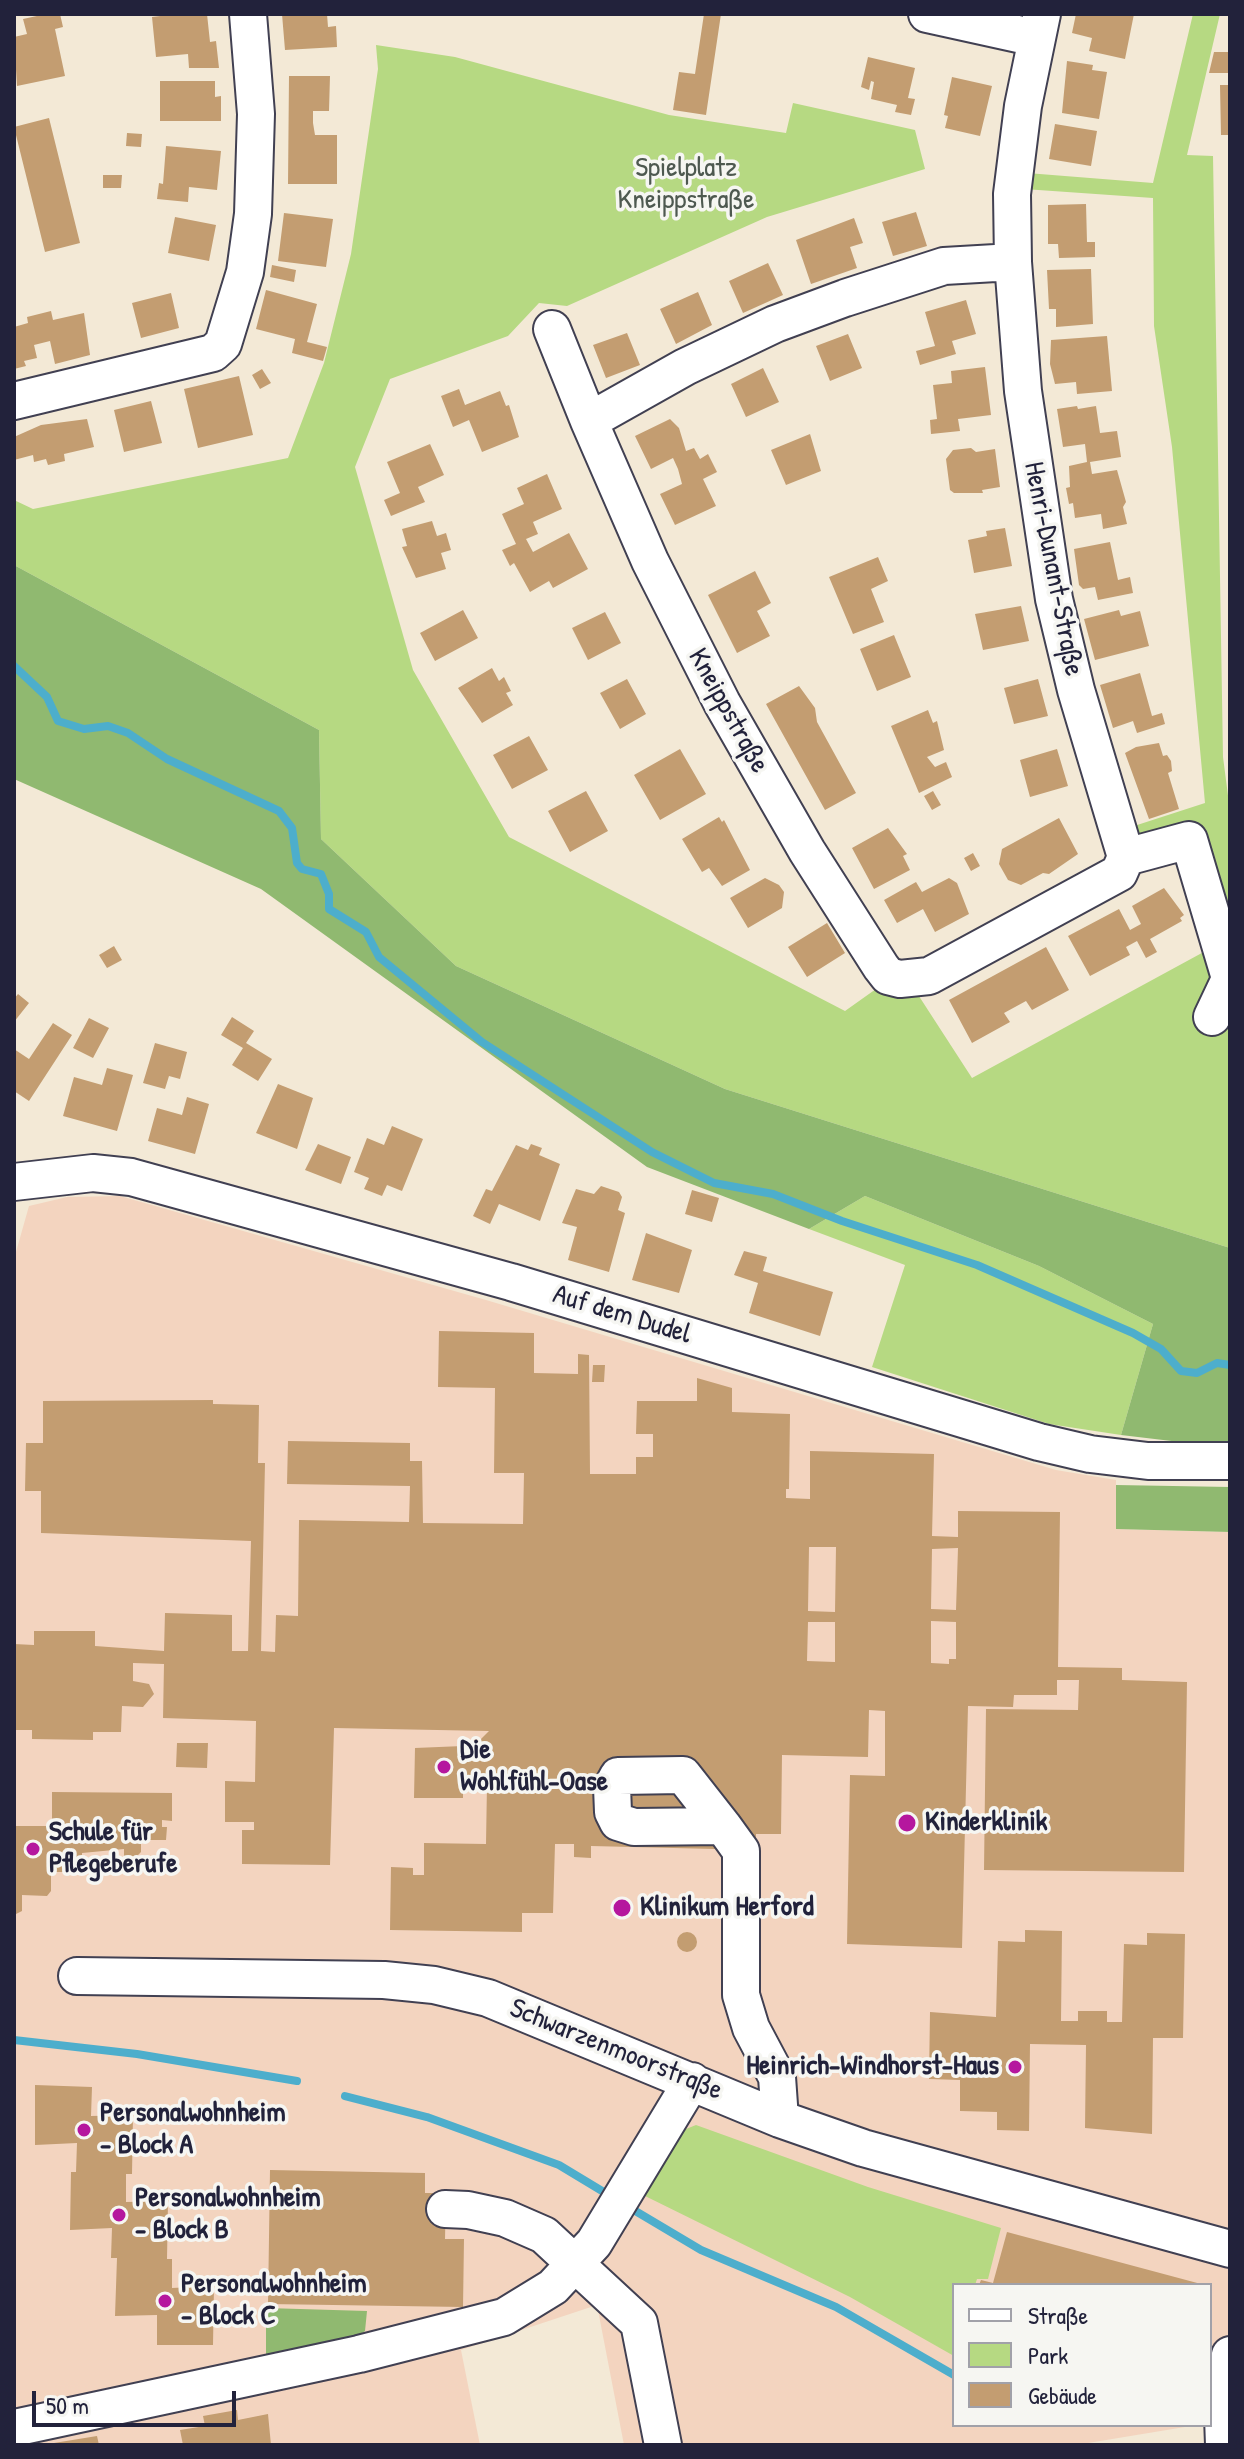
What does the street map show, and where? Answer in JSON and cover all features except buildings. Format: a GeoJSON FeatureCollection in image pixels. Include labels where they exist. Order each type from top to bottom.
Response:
{"type":"FeatureCollection","features":[{"type":"Feature","properties":{"kind":"street"},"geometry":{"type":"LineString","coordinates":[[14,401],[213,353],[223,344],[245,272],[253,214],[256,114],[248,14]]}},
{"type":"Feature","properties":{"kind":"street"},"geometry":{"type":"LineString","coordinates":[[927,14],[1039,26]]}},
{"type":"Feature","properties":{"kind":"street","name":"Henri-Dunant-Straße"},"geometry":{"type":"LineString","coordinates":[[1039,26],[1014,176],[1013,262],[1023,391],[1054,599],[1076,690],[1126,857]]}},
{"type":"Feature","properties":{"kind":"street"},"geometry":{"type":"LineString","coordinates":[[589,421],[685,367],[775,324],[944,266],[1013,262]]}},
{"type":"Feature","properties":{"kind":"street","name":"Kneippstraße"},"geometry":{"type":"LineString","coordinates":[[552,329],[650,561],[722,703],[807,851],[888,976],[900,979],[929,976],[1119,873],[1126,857]]}},
{"type":"Feature","properties":{"kind":"street"},"geometry":{"type":"LineString","coordinates":[[1126,857],[1189,840],[1230,979],[1212,1017]]}},
{"type":"Feature","properties":{"kind":"street","name":"Auf dem Dudel"},"geometry":{"type":"LineString","coordinates":[[14,1182],[93,1173],[131,1177],[527,1287],[1039,1442],[1090,1454],[1148,1461],[1230,1461]]}},
{"type":"Feature","properties":{"kind":"street"},"geometry":{"type":"LineString","coordinates":[[732,1839],[741,1995],[751,2028],[777,2077],[780,2119]]}},
{"type":"Feature","properties":{"kind":"street","name":"Schwarzenmoorstraße"},"geometry":{"type":"LineString","coordinates":[[77,1976],[384,1980],[434,1985],[488,1998],[780,2119],[935,2169],[1230,2249]]}},
{"type":"Feature","properties":{"kind":"street"},"geometry":{"type":"LineString","coordinates":[[14,2428],[472,2328],[536,2300],[577,2263],[605,2227],[692,2081]]}},
{"type":"Feature","properties":{"kind":"street"},"geometry":{"type":"LineString","coordinates":[[445,2209],[468,2210],[505,2218],[544,2235],[639,2323],[663,2445]]}},
{"type":"Feature","properties":{"kind":"street"},"geometry":{"type":"LineString","coordinates":[[1221,2376],[1224,2445]]}},
{"type":"Feature","properties":{"kind":"shaded area","name":"Klinikum Herford"},"geometry":{"type":"Polygon","coordinates":[[[120,1196],[486,1300],[1056,1470],[1116,1480],[1116,1529],[1230,1532],[1230,2420],[1212,2423],[1212,2283],[952,2283],[952,2427],[1185,2427],[1076,2445],[624,2445],[597,2305],[461,2350],[480,2445],[14,2445],[14,1259],[29,1206],[67,1197],[120,1196]]]}},
{"type":"Feature","properties":{"kind":"green space","name":"Spielplatz Kneippstraße"},"geometry":{"type":"Polygon","coordinates":[[[1193,14],[1220,14],[1187,155],[1213,156],[1223,757],[1230,811],[1230,1248],[725,1089],[456,966],[321,839],[319,730],[14,565],[14,500],[33,509],[288,458],[324,363],[351,254],[378,69],[376,45],[455,57],[669,115],[786,133],[793,103],[915,130],[925,169],[767,217],[567,306],[539,303],[508,336],[390,379],[355,467],[413,670],[509,837],[845,1011],[883,984],[915,990],[972,1078],[1211,948],[1183,859],[1144,871],[1131,827],[1205,803],[1172,447],[1154,326],[1153,198],[1024,189],[1027,173],[1153,183],[1193,14]]]}},
{"type":"Feature","properties":{"kind":"green space"},"geometry":{"type":"Polygon","coordinates":[[[14,565],[319,730],[321,839],[456,966],[725,1089],[1230,1248],[1230,1441],[1180,1442],[1121,1435],[1153,1324],[1039,1266],[865,1196],[809,1229],[647,1167],[261,889],[14,779],[14,565]]]}},
{"type":"Feature","properties":{"kind":"green space"},"geometry":{"type":"Polygon","coordinates":[[[865,1196],[1039,1266],[1153,1324],[1121,1435],[1049,1424],[872,1367],[905,1265],[809,1229],[865,1196]]]}},
{"type":"Feature","properties":{"kind":"green space"},"geometry":{"type":"Polygon","coordinates":[[[1116,1485],[1230,1487],[1230,1532],[1116,1529],[1116,1485]]]}},
{"type":"Feature","properties":{"kind":"green space"},"geometry":{"type":"Polygon","coordinates":[[[696,2125],[868,2187],[1001,2228],[988,2279],[977,2279],[976,2283],[952,2283],[952,2355],[850,2297],[641,2194],[681,2131],[696,2125]]]}},
{"type":"Feature","properties":{"kind":"green space"},"geometry":{"type":"Polygon","coordinates":[[[266,2308],[367,2311],[365,2331],[351,2341],[266,2359],[266,2308]]]}},
{"type":"Feature","properties":{"kind":"waterway"},"geometry":{"type":"LineString","coordinates":[[14,666],[47,697],[58,721],[84,729],[108,726],[128,733],[167,759],[279,811],[292,828],[297,863],[302,869],[321,874],[329,894],[329,909],[366,932],[379,957],[482,1042],[652,1152],[714,1183],[773,1194],[842,1221],[977,1265],[1133,1333],[1161,1349],[1181,1371],[1197,1373],[1217,1363],[1230,1365]]}},
{"type":"Feature","properties":{"kind":"waterway"},"geometry":{"type":"LineString","coordinates":[[14,2040],[137,2054],[297,2081]]}},
{"type":"Feature","properties":{"kind":"waterway"},"geometry":{"type":"LineString","coordinates":[[345,2096],[427,2117],[559,2165],[612,2197]]}},
{"type":"Feature","properties":{"kind":"waterway"},"geometry":{"type":"LineString","coordinates":[[627,2206],[701,2250],[836,2307],[952,2374]]}},
{"type":"Feature","properties":{"kind":"place","name":"Die Wohlfühl-Oase"},"geometry":{"type":"Point","coordinates":[444,1767]}},
{"type":"Feature","properties":{"kind":"place","name":"Kinderklinik"},"geometry":{"type":"Point","coordinates":[907,1823]}},
{"type":"Feature","properties":{"kind":"place","name":"Schule für Pflegeberufe"},"geometry":{"type":"Point","coordinates":[33,1849]}},
{"type":"Feature","properties":{"kind":"place","name":"Klinikum Herford"},"geometry":{"type":"Point","coordinates":[622,1908]}},
{"type":"Feature","properties":{"kind":"place","name":"Heinrich-Windhorst-Haus"},"geometry":{"type":"Point","coordinates":[1015,2067]}},
{"type":"Feature","properties":{"kind":"place","name":"Personalwohnheim - Block A"},"geometry":{"type":"Point","coordinates":[84,2130]}},
{"type":"Feature","properties":{"kind":"place","name":"Personalwohnheim - Block B"},"geometry":{"type":"Point","coordinates":[119,2215]}},
{"type":"Feature","properties":{"kind":"place","name":"Personalwohnheim - Block C"},"geometry":{"type":"Point","coordinates":[165,2301]}}]}
